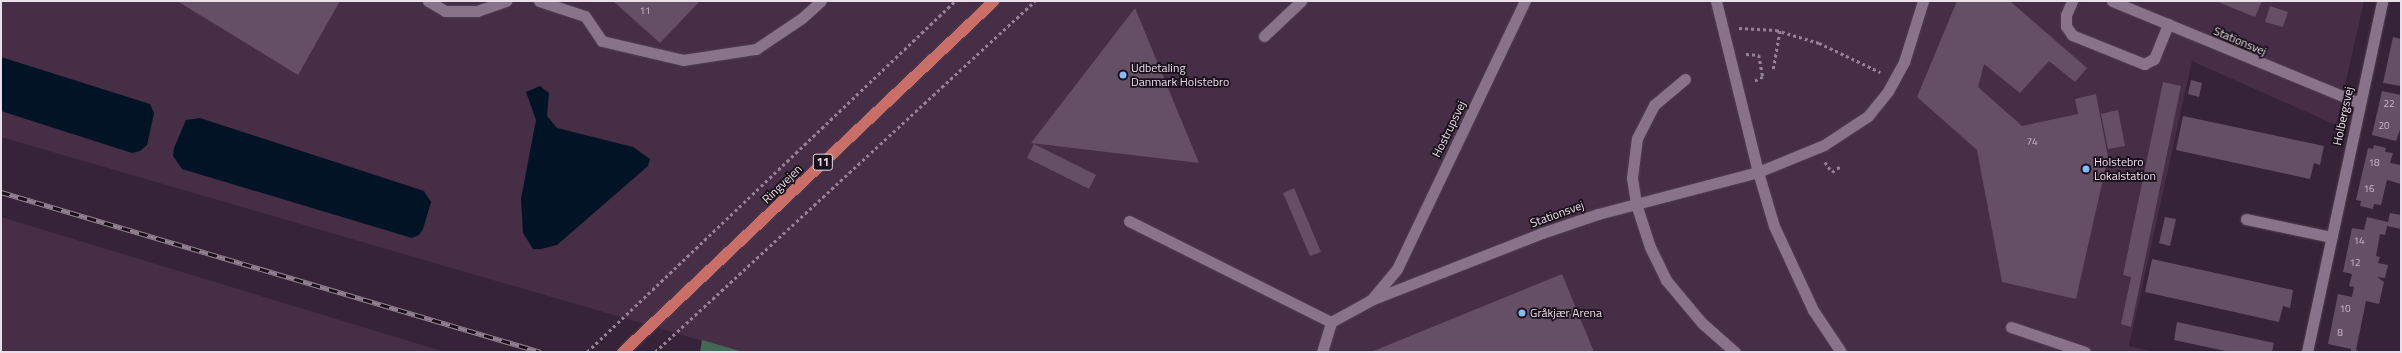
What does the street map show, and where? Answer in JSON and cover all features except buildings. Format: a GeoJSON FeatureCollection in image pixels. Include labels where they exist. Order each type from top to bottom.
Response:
{"type":"FeatureCollection","features":[{"type":"Feature","properties":{"kind":"main road","name":"Ringvejen"},"geometry":{"type":"LineString","coordinates":[[622,352],[993,1]]}},
{"type":"Feature","properties":{"kind":"street"},"geometry":{"type":"LineString","coordinates":[[428,1],[445,11],[477,11],[506,1]]}},
{"type":"Feature","properties":{"kind":"street"},"geometry":{"type":"LineString","coordinates":[[539,1],[585,16],[602,41],[684,60],[756,49],[802,18],[821,1]]}},
{"type":"Feature","properties":{"kind":"street"},"geometry":{"type":"LineString","coordinates":[[1264,36],[1301,1]]}},
{"type":"Feature","properties":{"kind":"street","name":"Hostrupsvej"},"geometry":{"type":"LineString","coordinates":[[1371,300],[1397,269],[1526,1]]}},
{"type":"Feature","properties":{"kind":"street"},"geometry":{"type":"LineString","coordinates":[[1716,1],[1758,172],[1774,226],[1813,310],[1841,352]]}},
{"type":"Feature","properties":{"kind":"street","name":"Stationsvej"},"geometry":{"type":"LineString","coordinates":[[1371,300],[1542,233],[1598,214],[1758,172],[1824,145],[1868,116],[1894,79],[1904,62],[1923,1]]}},
{"type":"Feature","properties":{"kind":"street"},"geometry":{"type":"LineString","coordinates":[[2072,1],[2066,15],[2066,26],[2072,36],[2144,64],[2154,59],[2168,24]]}},
{"type":"Feature","properties":{"kind":"street","name":"Stationsvej"},"geometry":{"type":"LineString","coordinates":[[2112,1],[2359,103]]}},
{"type":"Feature","properties":{"kind":"street","name":"Holbergsvej"},"geometry":{"type":"LineString","coordinates":[[2307,352],[2382,1]]}},
{"type":"Feature","properties":{"kind":"street"},"geometry":{"type":"LineString","coordinates":[[1685,79],[1654,105],[1637,138],[1632,178],[1636,204],[1650,247],[1666,280],[1702,323],[1735,352]]}},
{"type":"Feature","properties":{"kind":"street"},"geometry":{"type":"LineString","coordinates":[[2246,219],[2331,237]]}},
{"type":"Feature","properties":{"kind":"street"},"geometry":{"type":"LineString","coordinates":[[1129,221],[1331,322]]}},
{"type":"Feature","properties":{"kind":"street"},"geometry":{"type":"LineString","coordinates":[[1322,352],[1331,322],[1371,300]]}},
{"type":"Feature","properties":{"kind":"street"},"geometry":{"type":"LineString","coordinates":[[2011,328],[2085,352]]}},
{"type":"Feature","properties":{"kind":"path"},"geometry":{"type":"LineString","coordinates":[[587,352],[955,1]]}},
{"type":"Feature","properties":{"kind":"path"},"geometry":{"type":"LineString","coordinates":[[655,352],[1035,1]]}},
{"type":"Feature","properties":{"kind":"path"},"geometry":{"type":"LineString","coordinates":[[1723,28],[1749,27],[1780,31],[1819,43],[1894,79]]}},
{"type":"Feature","properties":{"kind":"path"},"geometry":{"type":"LineString","coordinates":[[1773,69],[1780,31]]}},
{"type":"Feature","properties":{"kind":"shaded area"},"geometry":{"type":"Polygon","coordinates":[[[1,1],[2364,1],[2336,125],[2192,61],[2129,346],[2154,352],[741,352],[1,137],[1,1]]]}},
{"type":"Feature","properties":{"kind":"shaded area"},"geometry":{"type":"Polygon","coordinates":[[[1,217],[445,352],[1,352],[1,217]]]}},
{"type":"Feature","properties":{"kind":"green space"},"geometry":{"type":"Polygon","coordinates":[[[702,340],[743,352],[700,352],[702,340]]]}},
{"type":"Feature","properties":{"kind":"water"},"geometry":{"type":"Polygon","coordinates":[[[1,57],[150,104],[154,113],[147,145],[140,151],[132,153],[1,111],[1,57]]]}},
{"type":"Feature","properties":{"kind":"water"},"geometry":{"type":"Polygon","coordinates":[[[540,86],[549,93],[547,116],[557,128],[633,147],[650,159],[648,166],[557,245],[541,249],[533,249],[523,233],[521,199],[536,120],[526,92],[540,86]]]}},
{"type":"Feature","properties":{"kind":"water"},"geometry":{"type":"Polygon","coordinates":[[[200,118],[424,191],[431,202],[423,229],[419,235],[412,238],[182,169],[173,156],[174,148],[186,120],[200,118]]]}},
{"type":"Feature","properties":{"kind":"railway"},"geometry":{"type":"LineString","coordinates":[[1,192],[541,352]]}},
{"type":"Feature","properties":{"kind":"place","name":"Udbetaling Danmark Holstebro"},"geometry":{"type":"Point","coordinates":[1123,75]}},
{"type":"Feature","properties":{"kind":"place","name":"Holstebro Lokalstation"},"geometry":{"type":"Point","coordinates":[2086,169]}},
{"type":"Feature","properties":{"kind":"place","name":"Gråkjær Arena"},"geometry":{"type":"Point","coordinates":[1522,313]}}]}
